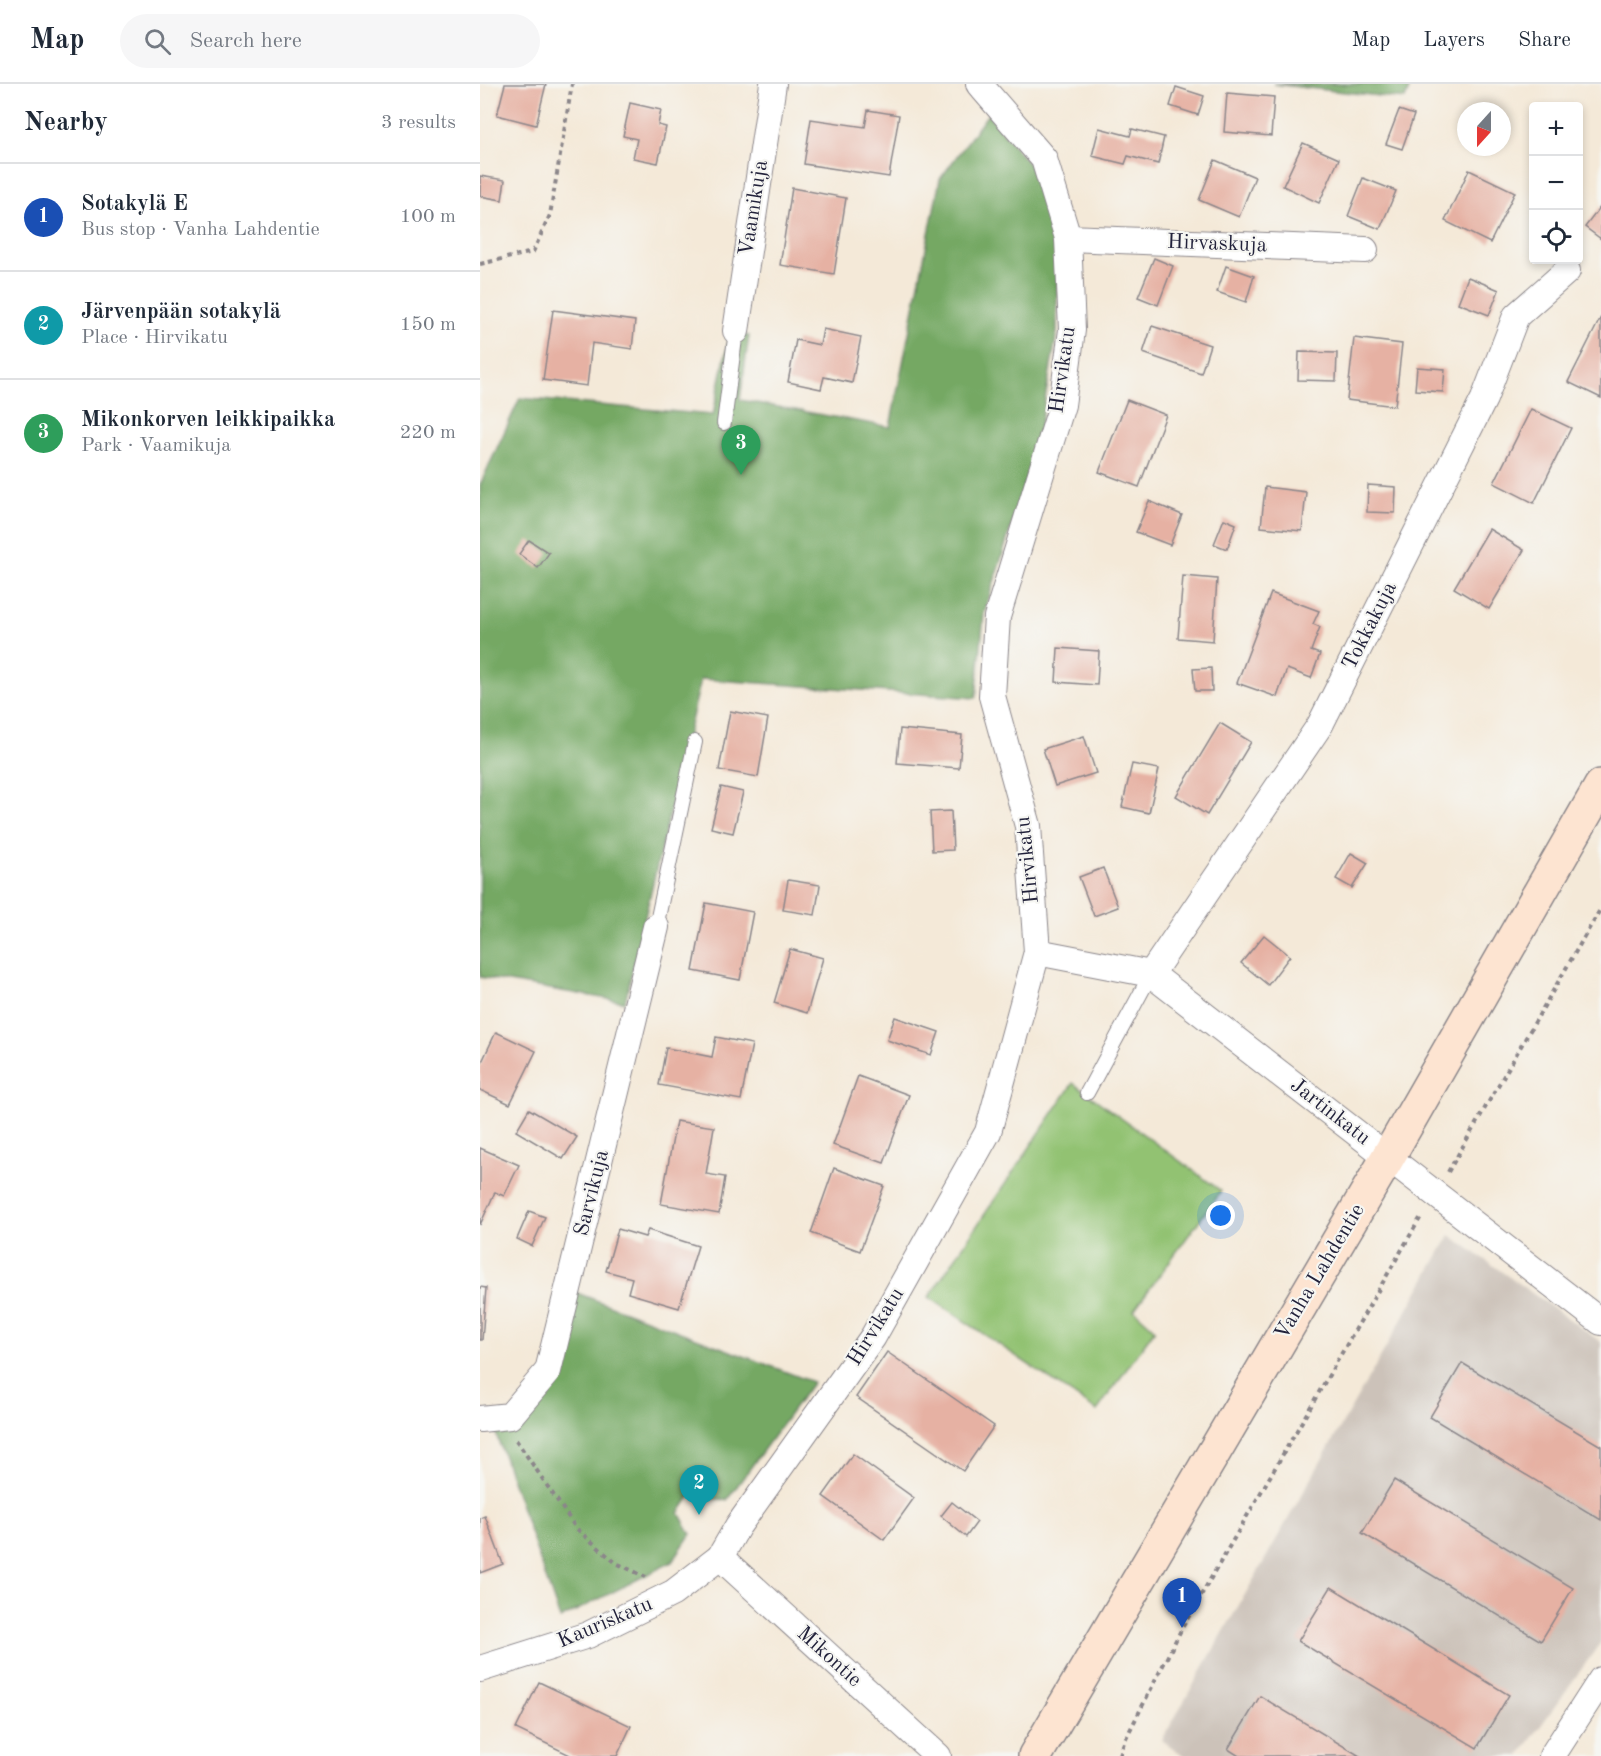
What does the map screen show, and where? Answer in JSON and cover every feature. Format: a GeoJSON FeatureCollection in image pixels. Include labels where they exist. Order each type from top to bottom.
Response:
{"type":"FeatureCollection","features":[{"type":"Feature","properties":{"kind":"main road","name":"Vanha Lahdentie"},"geometry":{"type":"LineString","coordinates":[[1035,1756],[1388,1157],[1601,786]]}},
{"type":"Feature","properties":{"kind":"street","name":"Vaamikuja"},"geometry":{"type":"LineString","coordinates":[[736,331],[773,84]]}},
{"type":"Feature","properties":{"kind":"street","name":"Hirvikatu"},"geometry":{"type":"LineString","coordinates":[[720,1557],[738,1526],[873,1336],[988,1132],[1036,952],[1028,826],[992,696],[997,617],[1062,405],[1072,330],[1068,238],[1044,159],[979,84]]}},
{"type":"Feature","properties":{"kind":"street","name":"Hirvaskuja"},"geometry":{"type":"LineString","coordinates":[[1068,238],[1365,250]]}},
{"type":"Feature","properties":{"kind":"street","name":"Tokkakuja"},"geometry":{"type":"LineString","coordinates":[[1151,974],[1320,725],[1484,399],[1516,315],[1567,271]]}},
{"type":"Feature","properties":{"kind":"street","name":"Sarvikuja"},"geometry":{"type":"LineString","coordinates":[[510,1416],[548,1371],[656,927]]}},
{"type":"Feature","properties":{"kind":"street","name":"Jartinkatu"},"geometry":{"type":"LineString","coordinates":[[1036,952],[1151,974],[1601,1322]]}},
{"type":"Feature","properties":{"kind":"street"},"geometry":{"type":"LineString","coordinates":[[480,1419],[510,1416]]}},
{"type":"Feature","properties":{"kind":"street","name":"Kauriskatu"},"geometry":{"type":"LineString","coordinates":[[480,1669],[588,1635],[673,1593],[720,1557]]}},
{"type":"Feature","properties":{"kind":"street","name":"Mikontie"},"geometry":{"type":"LineString","coordinates":[[720,1557],[938,1756]]}},
{"type":"Feature","properties":{"kind":"street"},"geometry":{"type":"LineString","coordinates":[[1552,1756],[1601,1680]]}},
{"type":"Feature","properties":{"kind":"lane"},"geometry":{"type":"LineString","coordinates":[[724,423],[736,331]]}},
{"type":"Feature","properties":{"kind":"lane"},"geometry":{"type":"LineString","coordinates":[[656,927],[695,742]]}},
{"type":"Feature","properties":{"kind":"lane"},"geometry":{"type":"LineString","coordinates":[[1087,1093],[1151,974]]}},
{"type":"Feature","properties":{"kind":"path"},"geometry":{"type":"LineString","coordinates":[[480,264],[533,252],[550,215],[572,84]]}},
{"type":"Feature","properties":{"kind":"path"},"geometry":{"type":"LineString","coordinates":[[1120,1756],[1124,1742],[1182,1628],[1601,908]]}},
{"type":"Feature","properties":{"kind":"path"},"geometry":{"type":"LineString","coordinates":[[510,1416],[516,1443],[576,1528],[616,1563],[659,1583],[673,1593]]}},
{"type":"Feature","properties":{"kind":"shaded area"},"geometry":{"type":"Polygon","coordinates":[[[1450,1235],[1601,1342],[1601,1642],[1519,1756],[1184,1756],[1162,1740],[1450,1235]]]}},
{"type":"Feature","properties":{"kind":"green space"},"geometry":{"type":"Polygon","coordinates":[[[1273,84],[1411,84],[1405,99],[1273,84]]]}},
{"type":"Feature","properties":{"kind":"green space"},"geometry":{"type":"Polygon","coordinates":[[[988,114],[1030,165],[1057,243],[1057,333],[1037,444],[984,614],[976,698],[701,679],[625,1002],[480,977],[480,485],[520,398],[713,415],[730,333],[749,336],[740,400],[890,427],[940,179],[988,114]]]}},
{"type":"Feature","properties":{"kind":"green space"},"geometry":{"type":"Polygon","coordinates":[[[1073,1083],[1221,1191],[1134,1310],[1155,1329],[1097,1411],[929,1297],[1073,1083]]]}},
{"type":"Feature","properties":{"kind":"green space"},"geometry":{"type":"Polygon","coordinates":[[[577,1293],[813,1382],[727,1500],[690,1497],[679,1513],[691,1534],[672,1562],[560,1619],[494,1428],[520,1421],[551,1388],[577,1293]]]}},
{"type":"Feature","properties":{"kind":"building"},"geometry":{"type":"Polygon","coordinates":[[[505,84],[546,84],[536,125],[497,115],[505,84]]]}},
{"type":"Feature","properties":{"kind":"building"},"geometry":{"type":"Polygon","coordinates":[[[1176,87],[1204,96],[1198,115],[1170,106],[1176,87]]]}},
{"type":"Feature","properties":{"kind":"building"},"geometry":{"type":"Polygon","coordinates":[[[1227,93],[1274,97],[1271,136],[1224,132],[1227,93]]]}},
{"type":"Feature","properties":{"kind":"building"},"geometry":{"type":"Polygon","coordinates":[[[630,103],[661,110],[658,125],[666,127],[658,163],[633,158],[637,139],[623,136],[630,103]]]}},
{"type":"Feature","properties":{"kind":"building"},"geometry":{"type":"Polygon","coordinates":[[[868,110],[899,115],[889,177],[804,164],[811,119],[865,127],[868,110]]]}},
{"type":"Feature","properties":{"kind":"building"},"geometry":{"type":"Polygon","coordinates":[[[1399,110],[1414,115],[1402,149],[1386,144],[1399,110]]]}},
{"type":"Feature","properties":{"kind":"building"},"geometry":{"type":"Polygon","coordinates":[[[1099,128],[1130,136],[1132,129],[1164,137],[1158,164],[1128,156],[1125,164],[1092,156],[1099,128]]]}},
{"type":"Feature","properties":{"kind":"building"},"geometry":{"type":"Polygon","coordinates":[[[1303,143],[1339,159],[1319,203],[1283,186],[1303,143]]]}},
{"type":"Feature","properties":{"kind":"building"},"geometry":{"type":"Polygon","coordinates":[[[1215,160],[1255,177],[1239,217],[1199,200],[1215,160]]]}},
{"type":"Feature","properties":{"kind":"building"},"geometry":{"type":"Polygon","coordinates":[[[1469,170],[1515,192],[1490,243],[1445,221],[1469,170]]]}},
{"type":"Feature","properties":{"kind":"building"},"geometry":{"type":"Polygon","coordinates":[[[480,176],[505,180],[502,200],[480,196],[480,176]]]}},
{"type":"Feature","properties":{"kind":"building"},"geometry":{"type":"Polygon","coordinates":[[[1363,178],[1396,191],[1380,229],[1348,216],[1363,178]]]}},
{"type":"Feature","properties":{"kind":"building"},"geometry":{"type":"Polygon","coordinates":[[[792,188],[846,198],[834,274],[780,265],[792,188]]]}},
{"type":"Feature","properties":{"kind":"building"},"geometry":{"type":"Polygon","coordinates":[[[1601,206],[1601,239],[1585,227],[1601,206]]]}},
{"type":"Feature","properties":{"kind":"building"},"geometry":{"type":"Polygon","coordinates":[[[1154,258],[1173,266],[1158,305],[1138,297],[1154,258]]]}},
{"type":"Feature","properties":{"kind":"building"},"geometry":{"type":"Polygon","coordinates":[[[1226,266],[1254,276],[1246,302],[1217,292],[1226,266]]]}},
{"type":"Feature","properties":{"kind":"building"},"geometry":{"type":"Polygon","coordinates":[[[1468,277],[1499,290],[1489,315],[1458,303],[1468,277]]]}},
{"type":"Feature","properties":{"kind":"building"},"geometry":{"type":"Polygon","coordinates":[[[553,310],[635,321],[632,349],[592,343],[587,386],[543,380],[553,310]]]}},
{"type":"Feature","properties":{"kind":"building"},"geometry":{"type":"Polygon","coordinates":[[[1601,317],[1601,398],[1568,382],[1601,317]]]}},
{"type":"Feature","properties":{"kind":"building"},"geometry":{"type":"Polygon","coordinates":[[[1152,326],[1210,345],[1201,373],[1143,353],[1152,326]]]}},
{"type":"Feature","properties":{"kind":"building"},"geometry":{"type":"Polygon","coordinates":[[[823,329],[861,337],[852,383],[824,377],[821,389],[788,382],[796,340],[820,345],[823,329]]]}},
{"type":"Feature","properties":{"kind":"building"},"geometry":{"type":"Polygon","coordinates":[[[1354,338],[1402,344],[1395,406],[1347,400],[1354,338]]]}},
{"type":"Feature","properties":{"kind":"building"},"geometry":{"type":"Polygon","coordinates":[[[1299,352],[1337,353],[1336,381],[1298,380],[1299,352]]]}},
{"type":"Feature","properties":{"kind":"building"},"geometry":{"type":"Polygon","coordinates":[[[1417,367],[1445,369],[1443,392],[1415,390],[1417,367]]]}},
{"type":"Feature","properties":{"kind":"building"},"geometry":{"type":"Polygon","coordinates":[[[1127,400],[1166,415],[1139,487],[1099,472],[1127,400]]]}},
{"type":"Feature","properties":{"kind":"building"},"geometry":{"type":"Polygon","coordinates":[[[1531,409],[1571,428],[1534,503],[1494,483],[1531,409]]]}},
{"type":"Feature","properties":{"kind":"building"},"geometry":{"type":"Polygon","coordinates":[[[1368,485],[1396,487],[1395,513],[1367,512],[1368,485]]]}},
{"type":"Feature","properties":{"kind":"building"},"geometry":{"type":"Polygon","coordinates":[[[1265,487],[1306,492],[1302,531],[1261,527],[1265,487]]]}},
{"type":"Feature","properties":{"kind":"building"},"geometry":{"type":"Polygon","coordinates":[[[1149,501],[1182,515],[1170,545],[1136,532],[1149,501]]]}},
{"type":"Feature","properties":{"kind":"building"},"geometry":{"type":"Polygon","coordinates":[[[1224,519],[1236,524],[1227,549],[1214,544],[1224,519]]]}},
{"type":"Feature","properties":{"kind":"building"},"geometry":{"type":"Polygon","coordinates":[[[1489,529],[1524,550],[1489,609],[1454,588],[1489,529]]]}},
{"type":"Feature","properties":{"kind":"building"},"geometry":{"type":"Polygon","coordinates":[[[529,540],[549,553],[538,568],[519,554],[529,540]]]}},
{"type":"Feature","properties":{"kind":"building"},"geometry":{"type":"Polygon","coordinates":[[[1183,576],[1217,579],[1213,641],[1178,638],[1183,576]]]}},
{"type":"Feature","properties":{"kind":"building"},"geometry":{"type":"Polygon","coordinates":[[[1271,593],[1319,611],[1313,624],[1320,627],[1311,651],[1320,654],[1311,678],[1287,669],[1277,697],[1237,683],[1271,593]]]}},
{"type":"Feature","properties":{"kind":"building"},"geometry":{"type":"Polygon","coordinates":[[[1058,648],[1099,651],[1097,685],[1056,682],[1058,648]]]}},
{"type":"Feature","properties":{"kind":"building"},"geometry":{"type":"Polygon","coordinates":[[[1211,668],[1212,691],[1195,691],[1193,669],[1211,668]]]}},
{"type":"Feature","properties":{"kind":"building"},"geometry":{"type":"Polygon","coordinates":[[[730,711],[768,718],[758,777],[719,770],[730,711]]]}},
{"type":"Feature","properties":{"kind":"building"},"geometry":{"type":"Polygon","coordinates":[[[1220,723],[1251,742],[1207,815],[1176,796],[1220,723]]]}},
{"type":"Feature","properties":{"kind":"building"},"geometry":{"type":"Polygon","coordinates":[[[900,729],[962,735],[959,768],[897,763],[900,729]]]}},
{"type":"Feature","properties":{"kind":"building"},"geometry":{"type":"Polygon","coordinates":[[[1084,736],[1096,773],[1055,786],[1043,749],[1084,736]]]}},
{"type":"Feature","properties":{"kind":"building"},"geometry":{"type":"Polygon","coordinates":[[[1132,764],[1159,769],[1149,813],[1122,807],[1132,764]]]}},
{"type":"Feature","properties":{"kind":"building"},"geometry":{"type":"Polygon","coordinates":[[[721,787],[743,792],[733,833],[711,828],[721,787]]]}},
{"type":"Feature","properties":{"kind":"building"},"geometry":{"type":"Polygon","coordinates":[[[951,811],[953,850],[932,851],[930,812],[951,811]]]}},
{"type":"Feature","properties":{"kind":"building"},"geometry":{"type":"Polygon","coordinates":[[[1351,853],[1368,863],[1352,888],[1336,879],[1351,853]]]}},
{"type":"Feature","properties":{"kind":"building"},"geometry":{"type":"Polygon","coordinates":[[[1103,868],[1118,907],[1094,916],[1079,877],[1103,868]]]}},
{"type":"Feature","properties":{"kind":"building"},"geometry":{"type":"Polygon","coordinates":[[[788,880],[820,885],[815,915],[783,910],[788,880]]]}},
{"type":"Feature","properties":{"kind":"building"},"geometry":{"type":"Polygon","coordinates":[[[706,903],[753,912],[740,980],[693,971],[706,903]]]}},
{"type":"Feature","properties":{"kind":"building"},"geometry":{"type":"Polygon","coordinates":[[[1264,935],[1290,956],[1268,985],[1241,963],[1264,935]]]}},
{"type":"Feature","properties":{"kind":"building"},"geometry":{"type":"Polygon","coordinates":[[[790,949],[823,958],[807,1013],[774,1003],[790,949]]]}},
{"type":"Feature","properties":{"kind":"building"},"geometry":{"type":"Polygon","coordinates":[[[895,1017],[939,1032],[931,1055],[887,1040],[895,1017]]]}},
{"type":"Feature","properties":{"kind":"building"},"geometry":{"type":"Polygon","coordinates":[[[496,1032],[536,1051],[510,1104],[480,1090],[480,1066],[496,1032]]]}},
{"type":"Feature","properties":{"kind":"building"},"geometry":{"type":"Polygon","coordinates":[[[716,1037],[752,1044],[741,1100],[659,1085],[666,1048],[712,1057],[716,1037]]]}},
{"type":"Feature","properties":{"kind":"building"},"geometry":{"type":"Polygon","coordinates":[[[858,1076],[909,1095],[884,1163],[833,1145],[858,1076]]]}},
{"type":"Feature","properties":{"kind":"building"},"geometry":{"type":"Polygon","coordinates":[[[529,1109],[577,1137],[563,1159],[516,1131],[529,1109]]]}},
{"type":"Feature","properties":{"kind":"building"},"geometry":{"type":"Polygon","coordinates":[[[676,1121],[714,1127],[706,1174],[725,1177],[719,1214],[661,1204],[676,1121]]]}},
{"type":"Feature","properties":{"kind":"building"},"geometry":{"type":"Polygon","coordinates":[[[480,1148],[519,1165],[504,1196],[495,1192],[480,1225],[480,1148]]]}},
{"type":"Feature","properties":{"kind":"building"},"geometry":{"type":"Polygon","coordinates":[[[834,1168],[884,1186],[860,1251],[811,1233],[834,1168]]]}},
{"type":"Feature","properties":{"kind":"building"},"geometry":{"type":"Polygon","coordinates":[[[529,1211],[545,1217],[532,1246],[517,1239],[529,1211]]]}},
{"type":"Feature","properties":{"kind":"building"},"geometry":{"type":"Polygon","coordinates":[[[618,1229],[645,1237],[648,1230],[698,1246],[679,1308],[628,1293],[632,1278],[606,1271],[618,1229]]]}},
{"type":"Feature","properties":{"kind":"building"},"geometry":{"type":"Polygon","coordinates":[[[480,1287],[486,1288],[482,1340],[480,1340],[480,1287]]]}},
{"type":"Feature","properties":{"kind":"building"},"geometry":{"type":"Polygon","coordinates":[[[887,1352],[994,1426],[963,1471],[856,1397],[887,1352]]]}},
{"type":"Feature","properties":{"kind":"building"},"geometry":{"type":"Polygon","coordinates":[[[1462,1363],[1601,1446],[1601,1520],[1430,1417],[1462,1363]]]}},
{"type":"Feature","properties":{"kind":"building"},"geometry":{"type":"Polygon","coordinates":[[[853,1454],[914,1498],[884,1540],[823,1496],[853,1454]]]}},
{"type":"Feature","properties":{"kind":"building"},"geometry":{"type":"Polygon","coordinates":[[[1394,1480],[1573,1588],[1541,1641],[1362,1533],[1394,1480]]]}},
{"type":"Feature","properties":{"kind":"building"},"geometry":{"type":"Polygon","coordinates":[[[952,1502],[977,1522],[966,1537],[941,1516],[952,1502]]]}},
{"type":"Feature","properties":{"kind":"building"},"geometry":{"type":"Polygon","coordinates":[[[485,1516],[503,1564],[480,1573],[480,1518],[485,1516]]]}},
{"type":"Feature","properties":{"kind":"building"},"geometry":{"type":"Polygon","coordinates":[[[1331,1587],[1509,1695],[1477,1748],[1298,1641],[1331,1587]]]}},
{"type":"Feature","properties":{"kind":"building"},"geometry":{"type":"Polygon","coordinates":[[[539,1682],[631,1726],[617,1756],[572,1756],[516,1729],[539,1682]]]}},
{"type":"Feature","properties":{"kind":"building"},"geometry":{"type":"Polygon","coordinates":[[[1260,1696],[1360,1756],[1239,1756],[1228,1749],[1260,1696]]]}},
{"type":"Feature","properties":{"kind":"place","name":"Mikonkorven leikkipaikka"},"geometry":{"type":"Point","coordinates":[741,475]}},
{"type":"Feature","properties":{"kind":"place","name":"Järvenpään sotakylä"},"geometry":{"type":"Point","coordinates":[699,1515]}},
{"type":"Feature","properties":{"kind":"place","name":"Sotakylä E"},"geometry":{"type":"Point","coordinates":[1182,1628]}}]}
